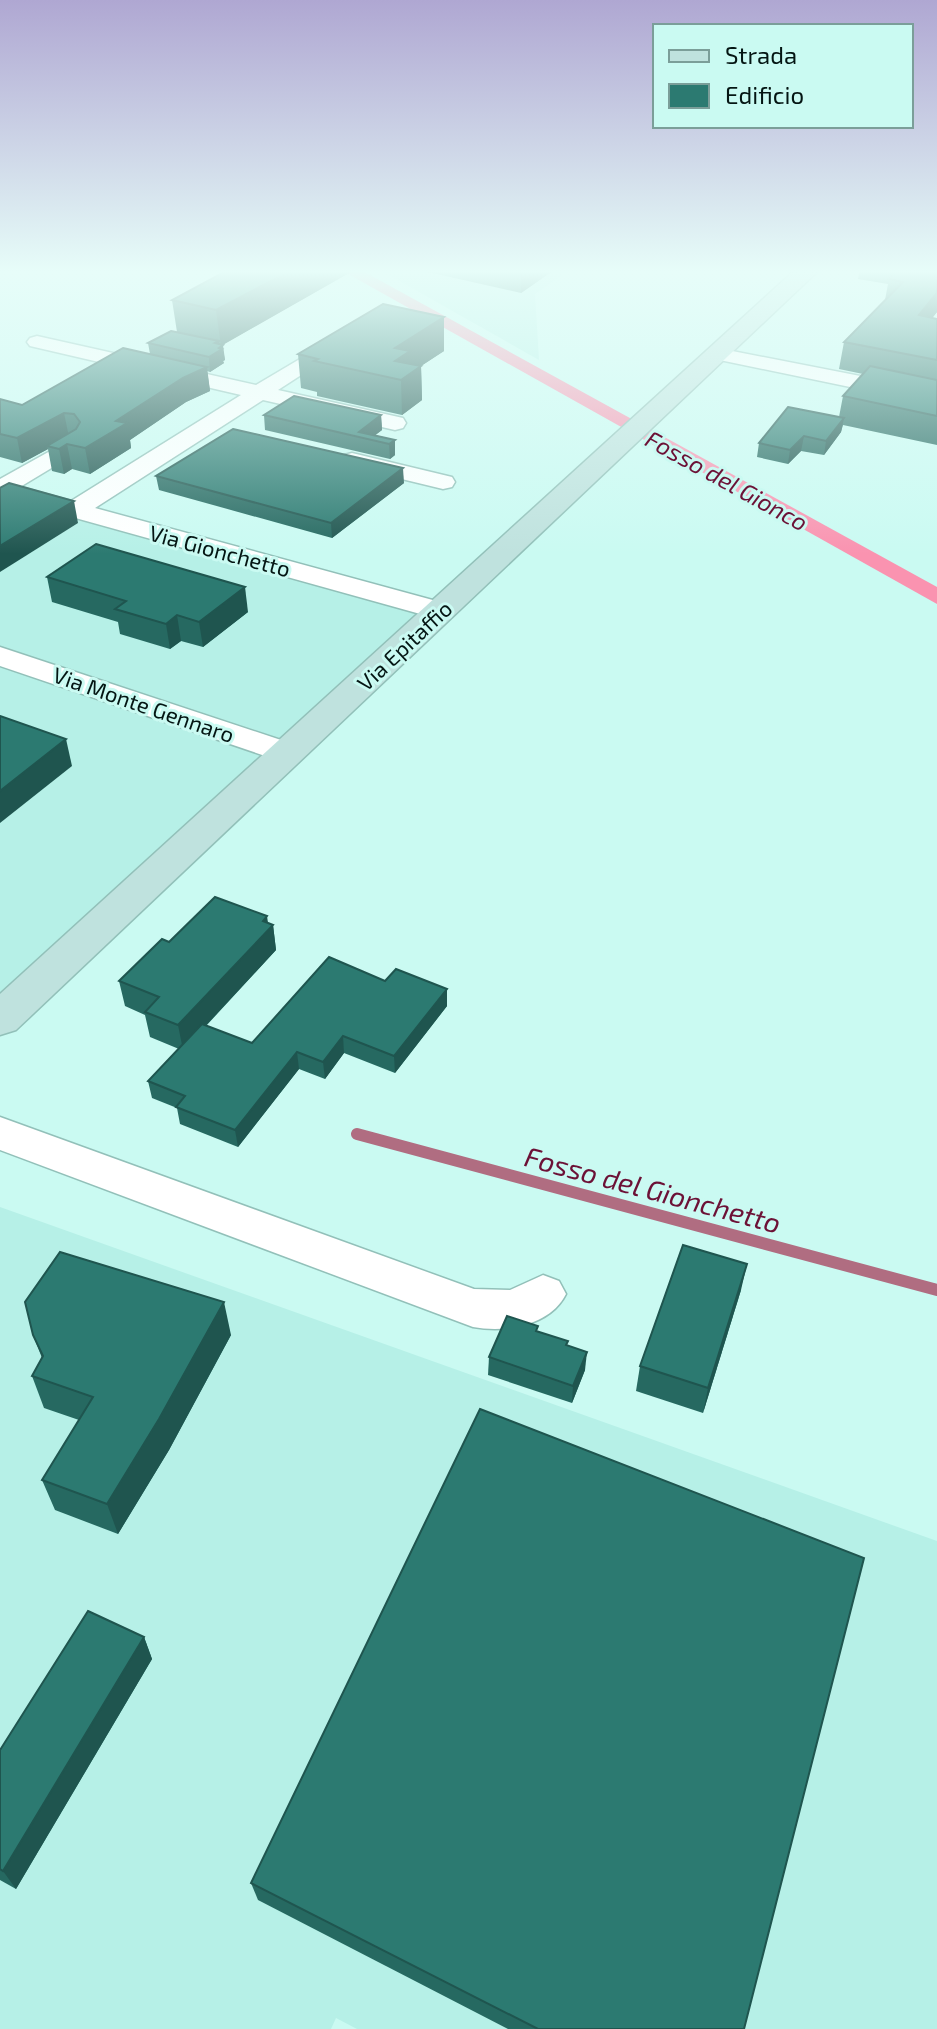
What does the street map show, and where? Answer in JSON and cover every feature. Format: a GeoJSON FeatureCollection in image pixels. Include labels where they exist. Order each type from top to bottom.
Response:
{"type":"FeatureCollection","features":[{"type":"Feature","properties":{"kind":"main road","name":"Via Epitaffio"},"geometry":{"type":"LineString","coordinates":[[0,1019],[705,365]]}},
{"type":"Feature","properties":{"kind":"street"},"geometry":{"type":"LineString","coordinates":[[94,375],[112,365]]}},
{"type":"Feature","properties":{"kind":"street"},"geometry":{"type":"LineString","coordinates":[[136,365],[395,423]]}},
{"type":"Feature","properties":{"kind":"street"},"geometry":{"type":"LineString","coordinates":[[74,510],[302,365]]}},
{"type":"Feature","properties":{"kind":"street"},"geometry":{"type":"LineString","coordinates":[[770,365],[937,398]]}},
{"type":"Feature","properties":{"kind":"street"},"geometry":{"type":"LineString","coordinates":[[206,426],[235,433]]}},
{"type":"Feature","properties":{"kind":"street"},"geometry":{"type":"LineString","coordinates":[[0,489],[70,447]]}},
{"type":"Feature","properties":{"kind":"street"},"geometry":{"type":"LineString","coordinates":[[324,454],[443,482]]}},
{"type":"Feature","properties":{"kind":"street","name":"Via Gionchetto"},"geometry":{"type":"LineString","coordinates":[[0,489],[441,611]]}},
{"type":"Feature","properties":{"kind":"street","name":"Via Monte Gennaro"},"geometry":{"type":"LineString","coordinates":[[0,656],[288,753]]}},
{"type":"Feature","properties":{"kind":"street"},"geometry":{"type":"LineString","coordinates":[[0,1133],[473,1308],[493,1311],[517,1308],[526,1306],[543,1294]]}},
{"type":"Feature","properties":{"kind":"shaded area"},"geometry":{"type":"Polygon","coordinates":[[[0,498],[418,614],[0,994],[0,498]]]}},
{"type":"Feature","properties":{"kind":"shaded area"},"geometry":{"type":"Polygon","coordinates":[[[0,1207],[937,1541],[937,2029],[357,2029],[336,2018],[331,2029],[0,2029],[0,1207]]]}},
{"type":"Feature","properties":{"kind":"building"},"geometry":{"type":"Polygon","coordinates":[[[93,365],[207,367],[183,378],[116,421],[127,423],[85,448],[67,444],[59,449],[47,446],[76,429],[80,422],[74,414],[64,413],[17,438],[0,434],[0,399],[22,405],[93,365]]]}},
{"type":"Feature","properties":{"kind":"building"},"geometry":{"type":"Polygon","coordinates":[[[331,365],[421,366],[401,380],[331,365]]]}},
{"type":"Feature","properties":{"kind":"building"},"geometry":{"type":"Polygon","coordinates":[[[870,366],[937,380],[937,416],[843,396],[870,366]]]}},
{"type":"Feature","properties":{"kind":"building"},"geometry":{"type":"Polygon","coordinates":[[[294,396],[381,415],[359,432],[395,440],[389,444],[264,415],[294,396]]]}},
{"type":"Feature","properties":{"kind":"building"},"geometry":{"type":"Polygon","coordinates":[[[788,407],[844,418],[826,441],[804,436],[790,450],[759,443],[788,407]]]}},
{"type":"Feature","properties":{"kind":"building"},"geometry":{"type":"Polygon","coordinates":[[[233,429],[403,468],[331,523],[156,476],[233,429]]]}},
{"type":"Feature","properties":{"kind":"building"},"geometry":{"type":"Polygon","coordinates":[[[9,483],[74,501],[0,546],[0,488],[9,483]]]}},
{"type":"Feature","properties":{"kind":"building"},"geometry":{"type":"Polygon","coordinates":[[[96,544],[245,587],[199,622],[177,615],[166,624],[115,609],[126,601],[47,577],[96,544]]]}},
{"type":"Feature","properties":{"kind":"building"},"geometry":{"type":"Polygon","coordinates":[[[0,716],[66,739],[0,791],[0,716]]]}},
{"type":"Feature","properties":{"kind":"building"},"geometry":{"type":"Polygon","coordinates":[[[215,897],[267,916],[263,921],[273,925],[178,1025],[145,1012],[159,997],[119,981],[162,939],[169,942],[215,897]]]}},
{"type":"Feature","properties":{"kind":"building"},"geometry":{"type":"Polygon","coordinates":[[[329,957],[385,981],[396,969],[447,989],[394,1056],[343,1036],[323,1062],[297,1052],[235,1130],[176,1107],[185,1096],[148,1081],[202,1024],[252,1043],[329,957]]]}},
{"type":"Feature","properties":{"kind":"building"},"geometry":{"type":"Polygon","coordinates":[[[683,1245],[747,1264],[708,1388],[640,1366],[683,1245]]]}},
{"type":"Feature","properties":{"kind":"building"},"geometry":{"type":"Polygon","coordinates":[[[60,1252],[224,1302],[107,1504],[42,1480],[93,1397],[32,1376],[43,1356],[33,1335],[25,1302],[60,1252]]]}},
{"type":"Feature","properties":{"kind":"building"},"geometry":{"type":"Polygon","coordinates":[[[507,1316],[538,1326],[536,1331],[568,1341],[566,1345],[587,1352],[573,1386],[489,1357],[507,1316]]]}},
{"type":"Feature","properties":{"kind":"building"},"geometry":{"type":"Polygon","coordinates":[[[480,1409],[864,1558],[744,2029],[538,2029],[251,1883],[480,1409]]]}},
{"type":"Feature","properties":{"kind":"building"},"geometry":{"type":"Polygon","coordinates":[[[88,1611],[144,1637],[3,1871],[0,1869],[0,1750],[88,1611]]]}},
{"type":"Feature","properties":{"kind":"waterway","name":"Fosso del Gionco"},"geometry":{"type":"LineString","coordinates":[[519,365],[937,597]]}},
{"type":"Feature","properties":{"kind":"waterway","name":"Fosso del Gionchetto"},"geometry":{"type":"LineString","coordinates":[[357,1134],[937,1290]]}}]}
